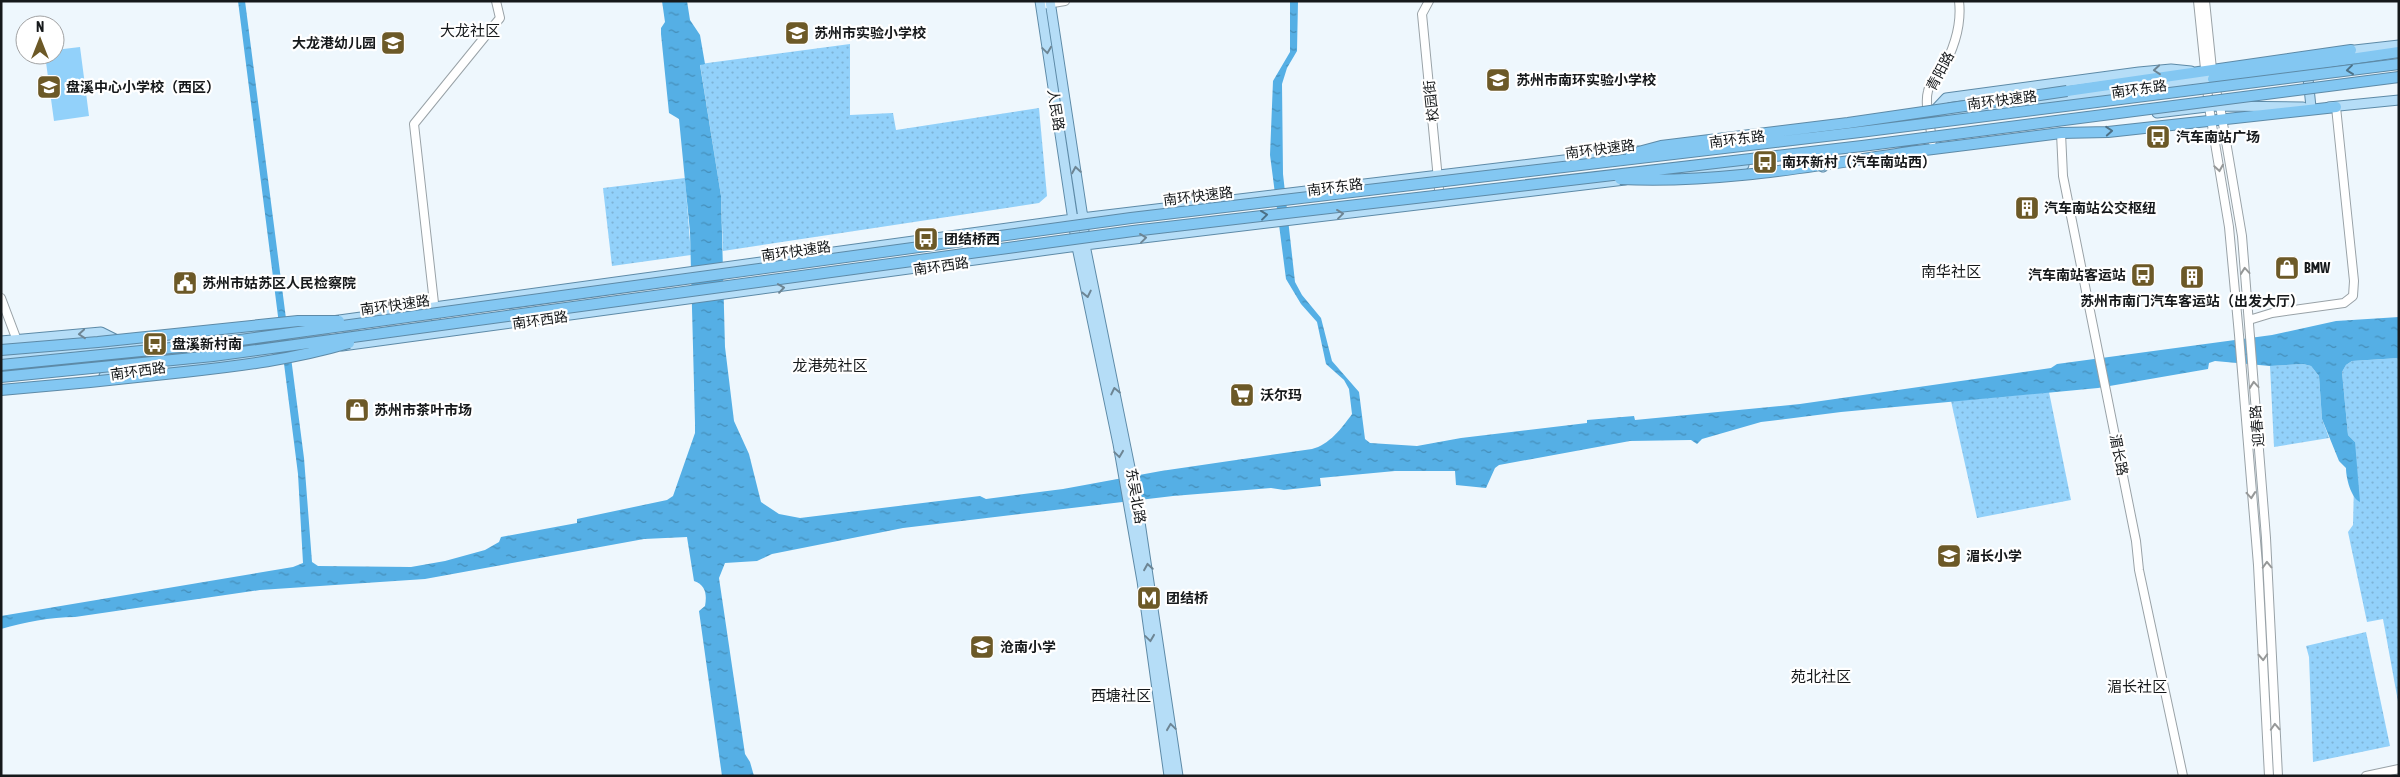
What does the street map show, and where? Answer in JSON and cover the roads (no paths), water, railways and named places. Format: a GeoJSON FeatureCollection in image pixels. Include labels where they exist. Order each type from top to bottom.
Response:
{"type":"FeatureCollection","features":[{"type":"Feature","properties":{"kind":"highway"},"geometry":{"type":"LineString","coordinates":[[2210,76],[2351,50]]}},
{"type":"Feature","properties":{"kind":"highway"},"geometry":{"type":"LineString","coordinates":[[1588,164],[1661,146],[1848,123],[2067,92],[2307,67],[2399,52]]}},
{"type":"Feature","properties":{"kind":"highway","name":"南环快速路"},"geometry":{"type":"LineString","coordinates":[[1,364],[202,345],[1131,218],[1860,132],[2399,64]]}},
{"type":"Feature","properties":{"kind":"highway","name":"南环快速路"},"geometry":{"type":"LineString","coordinates":[[1,377],[156,363],[1133,231],[1862,146],[2399,77]]}},
{"type":"Feature","properties":{"kind":"highway"},"geometry":{"type":"LineString","coordinates":[[1590,178],[1667,181],[1778,170],[2061,133],[2108,132],[2336,107]]}},
{"type":"Feature","properties":{"kind":"highway"},"geometry":{"type":"LineString","coordinates":[[1,350],[298,321],[380,320]]}},
{"type":"Feature","properties":{"kind":"highway"},"geometry":{"type":"LineString","coordinates":[[1,390],[94,383],[304,356],[381,334]]}},
{"type":"Feature","properties":{"kind":"main road","name":"人民路"},"geometry":{"type":"LineString","coordinates":[[1046,3],[1083,218]]}},
{"type":"Feature","properties":{"kind":"main road","name":"人民路"},"geometry":{"type":"LineString","coordinates":[[1046,3],[1073,219]]}},
{"type":"Feature","properties":{"kind":"main road"},"geometry":{"type":"LineString","coordinates":[[2351,50],[2399,45]]}},
{"type":"Feature","properties":{"kind":"main road"},"geometry":{"type":"LineString","coordinates":[[2307,67],[2311,107]]}},
{"type":"Feature","properties":{"kind":"main road"},"geometry":{"type":"LineString","coordinates":[[1930,116],[1939,103],[1946,98],[2171,69],[2210,76]]}},
{"type":"Feature","properties":{"kind":"main road","name":"南环东路"},"geometry":{"type":"LineString","coordinates":[[1073,219],[1930,116],[2210,76]]}},
{"type":"Feature","properties":{"kind":"main road"},"geometry":{"type":"LineString","coordinates":[[2219,102],[2309,86]]}},
{"type":"Feature","properties":{"kind":"main road","name":"南环东路"},"geometry":{"type":"LineString","coordinates":[[1081,246],[1932,141],[2208,103],[2336,107],[2399,100]]}},
{"type":"Feature","properties":{"kind":"main road"},"geometry":{"type":"LineString","coordinates":[[1803,157],[1824,167],[1840,166],[2032,140],[2061,133]]}},
{"type":"Feature","properties":{"kind":"main road","name":"东吴北路"},"geometry":{"type":"LineString","coordinates":[[1081,246],[1083,218]]}},
{"type":"Feature","properties":{"kind":"main road","name":"南环西路"},"geometry":{"type":"LineString","coordinates":[[1,358],[128,346],[291,326],[1073,219]]}},
{"type":"Feature","properties":{"kind":"main road","name":"东吴北路"},"geometry":{"type":"LineString","coordinates":[[1073,219],[1081,246],[1127,474],[1137,502],[1178,776]]}},
{"type":"Feature","properties":{"kind":"main road","name":"南环西路"},"geometry":{"type":"LineString","coordinates":[[1,385],[96,377],[278,355],[732,295],[1081,246]]}},
{"type":"Feature","properties":{"kind":"main road"},"geometry":{"type":"LineString","coordinates":[[1,341],[102,332],[128,346]]}},
{"type":"Feature","properties":{"kind":"main road","name":"东吴北路"},"geometry":{"type":"LineString","coordinates":[[1127,474],[1128,503],[1143,591],[1169,776]]}},
{"type":"Feature","properties":{"kind":"street"},"geometry":{"type":"LineString","coordinates":[[437,333],[414,124],[500,18],[496,1]]}},
{"type":"Feature","properties":{"kind":"street"},"geometry":{"type":"LineString","coordinates":[[1046,3],[1065,1]]}},
{"type":"Feature","properties":{"kind":"street","name":"校园街"},"geometry":{"type":"LineString","coordinates":[[1429,1],[1422,14],[1440,202]]}},
{"type":"Feature","properties":{"kind":"street","name":"青阳路"},"geometry":{"type":"LineString","coordinates":[[1932,141],[1927,102],[1928,89],[1951,51],[1957,29],[1959,1]]}},
{"type":"Feature","properties":{"kind":"street"},"geometry":{"type":"LineString","coordinates":[[2198,1],[2210,76]]}},
{"type":"Feature","properties":{"kind":"street"},"geometry":{"type":"LineString","coordinates":[[2205,1],[2210,76]]}},
{"type":"Feature","properties":{"kind":"street","name":"迎春路"},"geometry":{"type":"LineString","coordinates":[[2210,76],[2223,119],[2240,226],[2266,538],[2278,776]]}},
{"type":"Feature","properties":{"kind":"street","name":"迎春路"},"geometry":{"type":"LineString","coordinates":[[2210,76],[2208,103],[2229,227],[2239,335],[2258,565],[2270,776]]}},
{"type":"Feature","properties":{"kind":"street"},"geometry":{"type":"LineString","coordinates":[[2249,320],[2272,312],[2344,303],[2353,296],[2354,281],[2336,107]]}},
{"type":"Feature","properties":{"kind":"street","name":"湄长路"},"geometry":{"type":"LineString","coordinates":[[2061,133],[2063,176],[2136,541],[2139,570],[2183,776]]}},
{"type":"Feature","properties":{"kind":"street"},"geometry":{"type":"LineString","coordinates":[[1,298],[24,356],[31,383]]}},
{"type":"Feature","properties":{"kind":"street"},"geometry":{"type":"LineString","coordinates":[[2366,776],[2399,769]]}},
{"type":"Feature","properties":{"kind":"water"},"geometry":{"type":"Polygon","coordinates":[[[238,1],[245,1],[304,458],[312,562],[318,566],[411,567],[445,561],[485,550],[499,542],[501,537],[577,523],[577,519],[667,500],[673,496],[695,433],[695,423],[690,232],[679,119],[669,113],[661,34],[661,28],[665,22],[662,1],[687,1],[690,20],[700,35],[705,64],[700,65],[721,196],[725,347],[734,421],[749,454],[761,502],[779,514],[800,518],[980,496],[986,499],[1063,489],[1161,471],[1312,449],[1324,444],[1335,435],[1352,414],[1349,389],[1344,380],[1326,364],[1317,322],[1301,304],[1286,279],[1270,155],[1273,81],[1290,52],[1290,1],[1298,1],[1297,51],[1287,68],[1282,84],[1283,174],[1295,282],[1302,295],[1321,318],[1332,361],[1359,392],[1365,439],[1370,443],[1417,446],[1461,438],[1587,423],[1587,420],[1634,416],[1635,420],[1800,404],[2051,368],[2057,364],[2272,335],[2336,321],[2399,317],[2399,358],[2352,361],[2346,365],[2342,372],[2348,435],[2355,442],[2360,502],[2352,492],[2346,468],[2339,461],[2322,419],[2319,376],[2311,366],[2303,364],[2270,366],[2215,361],[2209,363],[2208,369],[2098,388],[1841,412],[1761,422],[1702,439],[1697,444],[1691,440],[1630,441],[1499,465],[1495,468],[1486,488],[1456,485],[1455,471],[1395,471],[1320,478],[1321,486],[1173,496],[903,528],[772,554],[757,561],[725,563],[719,578],[745,754],[750,762],[754,776],[722,776],[699,611],[705,606],[706,594],[701,585],[694,581],[687,537],[644,539],[425,579],[260,590],[75,617],[47,619],[1,629],[1,616],[293,567],[303,563],[298,474],[238,1]]]}},
{"type":"Feature","properties":{"kind":"place","name":"苏州市实验小学校"},"geometry":{"type":"Point","coordinates":[797,33]}},
{"type":"Feature","properties":{"kind":"place","name":"大龙港幼儿园"},"geometry":{"type":"Point","coordinates":[393,43]}},
{"type":"Feature","properties":{"kind":"place","name":"苏州市南环实验小学校"},"geometry":{"type":"Point","coordinates":[1498,80]}},
{"type":"Feature","properties":{"kind":"place","name":"盘溪中心小学校（西区）"},"geometry":{"type":"Point","coordinates":[49,87]}},
{"type":"Feature","properties":{"kind":"place","name":"汽车南站广场"},"geometry":{"type":"Point","coordinates":[2158,137]}},
{"type":"Feature","properties":{"kind":"place","name":"南环新村（汽车南站西）"},"geometry":{"type":"Point","coordinates":[1765,162]}},
{"type":"Feature","properties":{"kind":"place","name":"汽车南站公交枢纽"},"geometry":{"type":"Point","coordinates":[2027,208]}},
{"type":"Feature","properties":{"kind":"place","name":"团结桥西"},"geometry":{"type":"Point","coordinates":[926,239]}},
{"type":"Feature","properties":{"kind":"place","name":"BMW"},"geometry":{"type":"Point","coordinates":[2287,268]}},
{"type":"Feature","properties":{"kind":"place","name":"汽车南站客运站"},"geometry":{"type":"Point","coordinates":[2143,275]}},
{"type":"Feature","properties":{"kind":"place","name":"苏州市南门汽车客运站（出发大厅）"},"geometry":{"type":"Point","coordinates":[2192,277]}},
{"type":"Feature","properties":{"kind":"place","name":"苏州市姑苏区人民检察院"},"geometry":{"type":"Point","coordinates":[185,283]}},
{"type":"Feature","properties":{"kind":"place","name":"盘溪新村南"},"geometry":{"type":"Point","coordinates":[155,344]}},
{"type":"Feature","properties":{"kind":"place","name":"沃尔玛"},"geometry":{"type":"Point","coordinates":[1242,395]}},
{"type":"Feature","properties":{"kind":"place","name":"苏州市茶叶市场"},"geometry":{"type":"Point","coordinates":[357,410]}},
{"type":"Feature","properties":{"kind":"place","name":"湄长小学"},"geometry":{"type":"Point","coordinates":[1949,556]}},
{"type":"Feature","properties":{"kind":"place","name":"团结桥"},"geometry":{"type":"Point","coordinates":[1149,598]}},
{"type":"Feature","properties":{"kind":"place","name":"沧南小学"},"geometry":{"type":"Point","coordinates":[982,647]}},
{"type":"Feature","properties":{"kind":"district","name":"大龙社区"},"geometry":{"type":"Point","coordinates":[470,30]}},
{"type":"Feature","properties":{"kind":"district","name":"南华社区"},"geometry":{"type":"Point","coordinates":[1951,271]}},
{"type":"Feature","properties":{"kind":"district","name":"龙港苑社区"},"geometry":{"type":"Point","coordinates":[830,365]}},
{"type":"Feature","properties":{"kind":"district","name":"苑北社区"},"geometry":{"type":"Point","coordinates":[1821,676]}},
{"type":"Feature","properties":{"kind":"district","name":"湄长社区"},"geometry":{"type":"Point","coordinates":[2137,686]}},
{"type":"Feature","properties":{"kind":"district","name":"西塘社区"},"geometry":{"type":"Point","coordinates":[1121,695]}}]}
